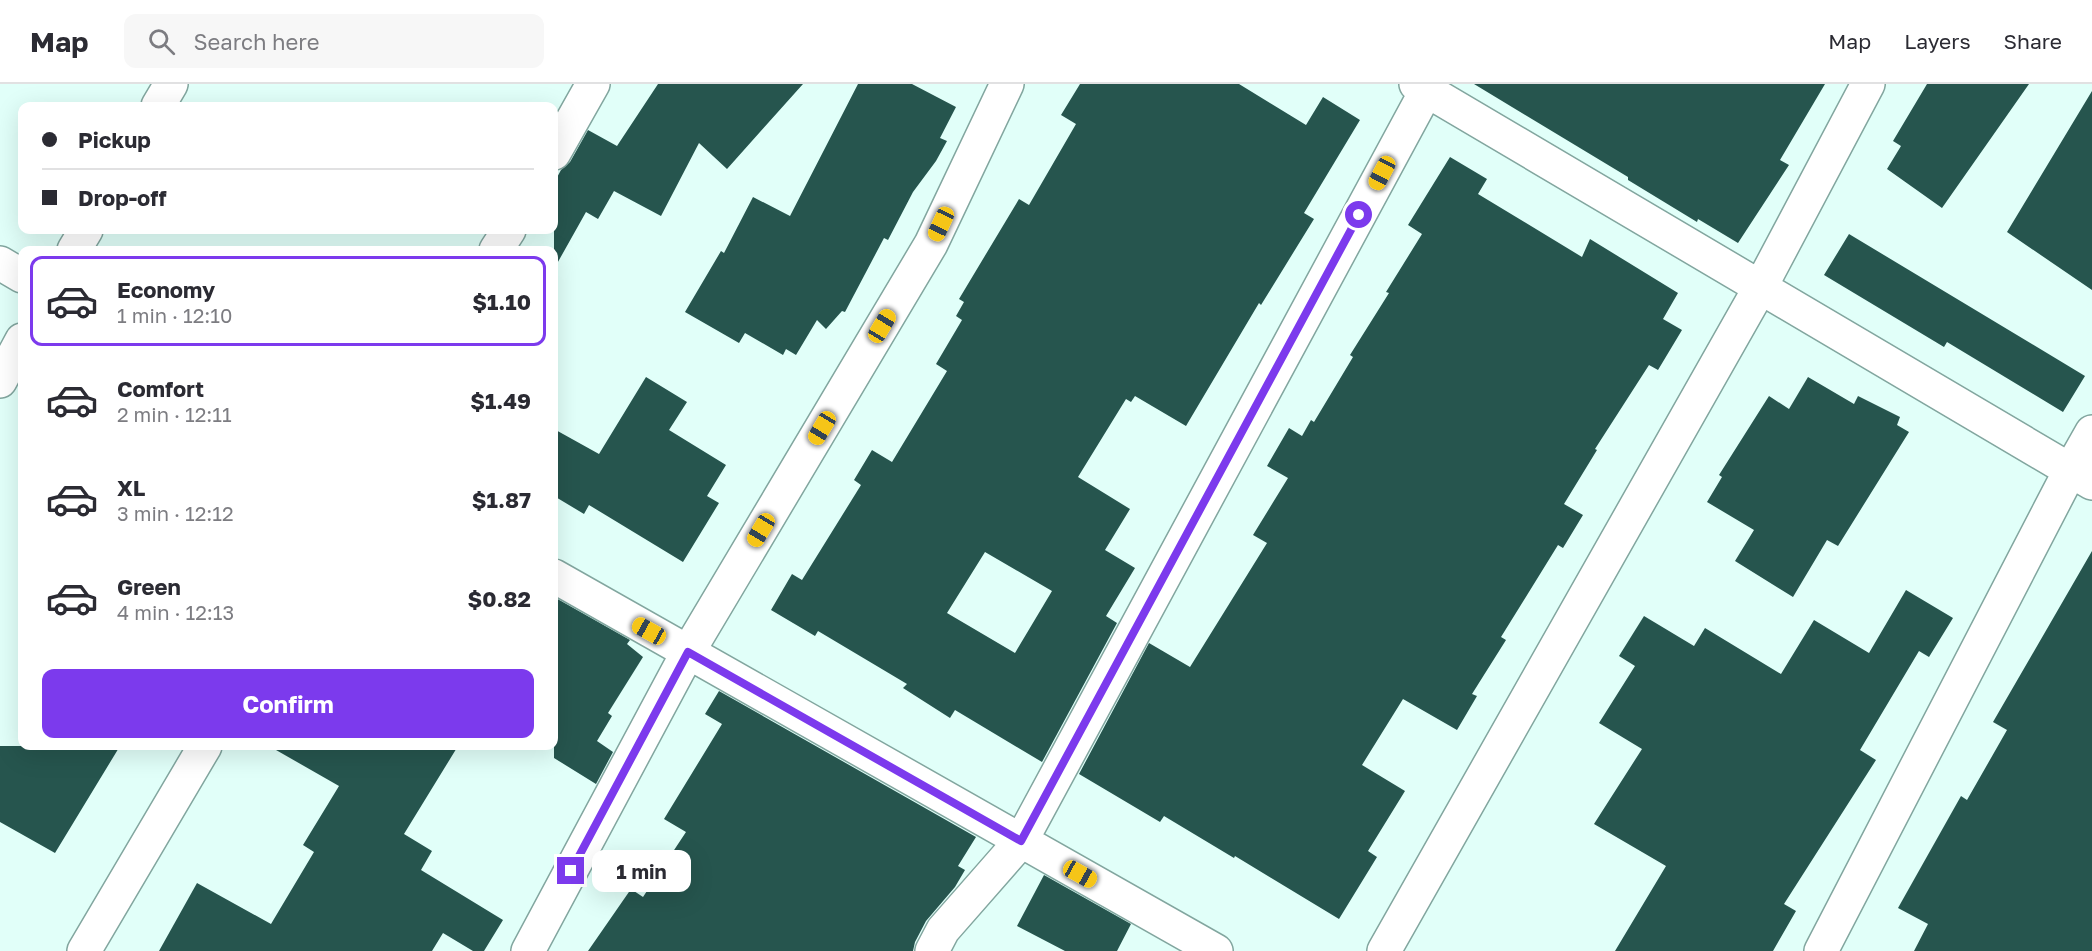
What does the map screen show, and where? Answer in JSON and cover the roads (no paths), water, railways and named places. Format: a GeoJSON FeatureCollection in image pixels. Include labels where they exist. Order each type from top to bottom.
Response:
{"type":"FeatureCollection","features":[{"type":"Feature","properties":{"kind":"street"},"geometry":{"type":"LineString","coordinates":[[160,102],[171,84]]}},
{"type":"Feature","properties":{"kind":"street"},"geometry":{"type":"LineString","coordinates":[[558,146],[593,84]]}},
{"type":"Feature","properties":{"kind":"street"},"geometry":{"type":"LineString","coordinates":[[528,951],[688,652],[931,244],[1007,84]]}},
{"type":"Feature","properties":{"kind":"street"},"geometry":{"type":"LineString","coordinates":[[1384,951],[1761,286],[1868,84]]}},
{"type":"Feature","properties":{"kind":"street"},"geometry":{"type":"LineString","coordinates":[[932,951],[943,930],[1021,841],[1424,86],[2081,476]]}},
{"type":"Feature","properties":{"kind":"street"},"geometry":{"type":"LineString","coordinates":[[0,263],[18,274]]}},
{"type":"Feature","properties":{"kind":"street"},"geometry":{"type":"LineString","coordinates":[[0,381],[18,347]]}},
{"type":"Feature","properties":{"kind":"street"},"geometry":{"type":"LineString","coordinates":[[1821,951],[2081,476],[2092,432]]}},
{"type":"Feature","properties":{"kind":"street"},"geometry":{"type":"LineString","coordinates":[[558,578],[1216,951]]}},
{"type":"Feature","properties":{"kind":"street"},"geometry":{"type":"LineString","coordinates":[[84,951],[203,750]]}}]}
